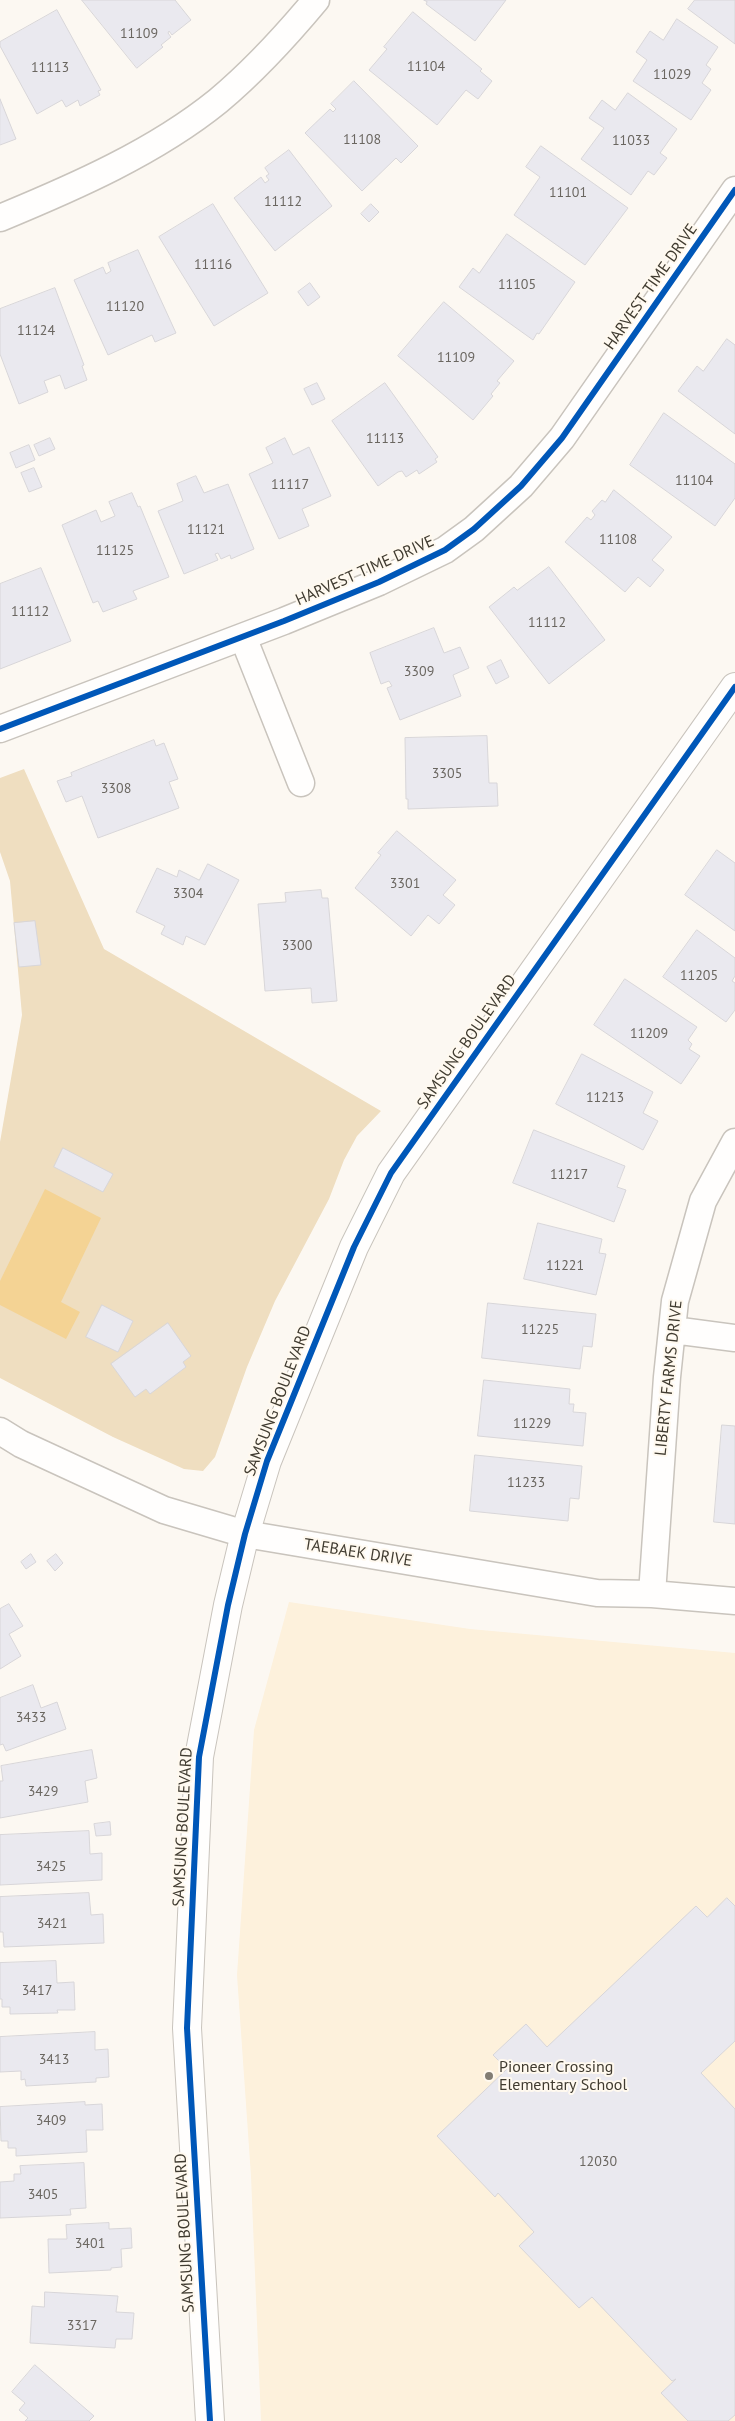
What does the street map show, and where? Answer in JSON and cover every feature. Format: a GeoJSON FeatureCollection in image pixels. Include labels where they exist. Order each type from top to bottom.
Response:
{"type":"FeatureCollection","features":[{"type":"Feature","properties":{"kind":"street"},"geometry":{"type":"LineString","coordinates":[[0,218],[79,185],[150,147],[217,101],[281,43],[316,0]]}},
{"type":"Feature","properties":{"kind":"street","name":"HARVEST TIME DRIVE"},"geometry":{"type":"LineString","coordinates":[[0,729],[243,637],[379,582],[446,550],[474,529],[521,486],[562,438],[735,190]]}},
{"type":"Feature","properties":{"kind":"street"},"geometry":{"type":"LineString","coordinates":[[243,637],[301,783]]}},
{"type":"Feature","properties":{"kind":"street","name":"SAMSUNG BOULEVARD"},"geometry":{"type":"LineString","coordinates":[[210,2421],[187,2028],[199,1757],[228,1605],[245,1534],[267,1461],[290,1399],[354,1248],[391,1174],[735,687]]}},
{"type":"Feature","properties":{"kind":"street","name":"LIBERTY FARMS DRIVE"},"geometry":{"type":"LineString","coordinates":[[652,1594],[675,1301],[703,1202],[735,1142]]}},
{"type":"Feature","properties":{"kind":"street"},"geometry":{"type":"LineString","coordinates":[[673,1330],[735,1338]]}},
{"type":"Feature","properties":{"kind":"street","name":"TAEBAEK DRIVE"},"geometry":{"type":"LineString","coordinates":[[0,1431],[21,1444],[164,1510],[245,1534],[597,1593],[652,1594],[735,1601]]}},
{"type":"Feature","properties":{"kind":"shaded area"},"geometry":{"type":"Polygon","coordinates":[[[24,769],[104,949],[381,1111],[357,1136],[344,1160],[329,1199],[275,1301],[247,1367],[215,1457],[203,1471],[184,1469],[113,1437],[0,1378],[0,1142],[22,1015],[10,881],[0,852],[0,778],[24,769]]]}},
{"type":"Feature","properties":{"kind":"shaded area"},"geometry":{"type":"Polygon","coordinates":[[[45,1189],[101,1218],[61,1302],[80,1312],[66,1339],[0,1305],[0,1281],[45,1189]]]}},
{"type":"Feature","properties":{"kind":"shaded area","name":"Pioneer Crossing Elementary School"},"geometry":{"type":"Polygon","coordinates":[[[289,1602],[470,1629],[735,1653],[735,2421],[261,2421],[251,2176],[237,1975],[254,1730],[289,1602]]]}},
{"type":"Feature","properties":{"kind":"building"},"geometry":{"type":"Polygon","coordinates":[[[82,0],[175,0],[191,20],[172,35],[169,31],[168,33],[171,37],[161,45],[163,47],[137,68],[82,0]]]}},
{"type":"Feature","properties":{"kind":"building"},"geometry":{"type":"Polygon","coordinates":[[[424,0],[506,0],[475,41],[426,4],[427,2],[424,0]]]}},
{"type":"Feature","properties":{"kind":"building"},"geometry":{"type":"Polygon","coordinates":[[[695,0],[735,0],[735,44],[688,9],[695,0]]]}},
{"type":"Feature","properties":{"kind":"building"},"geometry":{"type":"Polygon","coordinates":[[[57,10],[101,90],[98,91],[100,95],[80,106],[78,100],[66,107],[62,100],[37,114],[0,46],[0,42],[57,10]]]}},
{"type":"Feature","properties":{"kind":"building"},"geometry":{"type":"Polygon","coordinates":[[[413,12],[482,69],[480,71],[492,81],[478,99],[466,90],[437,125],[369,70],[387,49],[384,47],[413,12]]]}},
{"type":"Feature","properties":{"kind":"building"},"geometry":{"type":"Polygon","coordinates":[[[677,19],[718,47],[706,65],[711,69],[702,83],[711,90],[691,120],[633,81],[647,60],[636,52],[650,31],[663,40],[677,19]]]}},
{"type":"Feature","properties":{"kind":"building"},"geometry":{"type":"Polygon","coordinates":[[[354,81],[418,146],[401,163],[396,158],[362,191],[305,133],[330,109],[333,112],[336,109],[331,104],[354,81]]]}},
{"type":"Feature","properties":{"kind":"building"},"geometry":{"type":"Polygon","coordinates":[[[628,93],[677,129],[660,153],[667,158],[654,175],[648,171],[631,195],[581,159],[604,128],[589,118],[602,100],[615,110],[628,93]]]}},
{"type":"Feature","properties":{"kind":"building"},"geometry":{"type":"Polygon","coordinates":[[[0,99],[16,139],[0,145],[0,99]]]}},
{"type":"Feature","properties":{"kind":"building"},"geometry":{"type":"Polygon","coordinates":[[[541,146],[628,208],[585,265],[514,215],[540,177],[526,167],[541,146]]]}},
{"type":"Feature","properties":{"kind":"building"},"geometry":{"type":"Polygon","coordinates":[[[289,150],[332,206],[275,251],[234,198],[261,177],[265,183],[269,180],[266,176],[269,174],[265,168],[289,150]]]}},
{"type":"Feature","properties":{"kind":"building"},"geometry":{"type":"Polygon","coordinates":[[[213,204],[268,293],[214,326],[159,237],[213,204]]]}},
{"type":"Feature","properties":{"kind":"building"},"geometry":{"type":"Polygon","coordinates":[[[371,204],[379,212],[369,222],[361,214],[371,204]]]}},
{"type":"Feature","properties":{"kind":"building"},"geometry":{"type":"Polygon","coordinates":[[[507,234],[575,282],[533,340],[459,287],[473,268],[479,273],[507,234]]]}},
{"type":"Feature","properties":{"kind":"building"},"geometry":{"type":"Polygon","coordinates":[[[138,250],[176,333],[155,342],[152,335],[108,355],[74,280],[103,267],[106,274],[111,271],[108,263],[138,250]]]}},
{"type":"Feature","properties":{"kind":"building"},"geometry":{"type":"Polygon","coordinates":[[[310,283],[320,297],[308,306],[298,292],[310,283]]]}},
{"type":"Feature","properties":{"kind":"building"},"geometry":{"type":"Polygon","coordinates":[[[55,288],[84,365],[82,366],[87,380],[65,389],[60,375],[44,381],[48,392],[19,404],[0,354],[0,309],[55,288]]]}},
{"type":"Feature","properties":{"kind":"building"},"geometry":{"type":"Polygon","coordinates":[[[444,302],[514,361],[497,381],[500,383],[491,394],[493,396],[473,420],[398,356],[444,302]]]}},
{"type":"Feature","properties":{"kind":"building"},"geometry":{"type":"Polygon","coordinates":[[[727,339],[735,345],[735,434],[678,391],[697,366],[703,371],[727,339]]]}},
{"type":"Feature","properties":{"kind":"building"},"geometry":{"type":"Polygon","coordinates":[[[317,383],[325,399],[312,405],[304,389],[317,383]]]}},
{"type":"Feature","properties":{"kind":"building"},"geometry":{"type":"Polygon","coordinates":[[[385,383],[438,457],[435,459],[437,462],[419,474],[417,470],[406,477],[402,471],[398,472],[378,486],[332,421],[385,383]]]}},
{"type":"Feature","properties":{"kind":"building"},"geometry":{"type":"Polygon","coordinates":[[[664,413],[735,464],[735,498],[715,526],[630,465],[664,413]]]}},
{"type":"Feature","properties":{"kind":"building"},"geometry":{"type":"Polygon","coordinates":[[[50,438],[55,449],[39,456],[34,445],[50,438]]]}},
{"type":"Feature","properties":{"kind":"building"},"geometry":{"type":"Polygon","coordinates":[[[285,438],[293,455],[309,447],[331,496],[302,509],[309,526],[279,539],[249,474],[273,463],[266,448],[285,438]]]}},
{"type":"Feature","properties":{"kind":"building"},"geometry":{"type":"Polygon","coordinates":[[[29,445],[35,460],[16,468],[10,453],[29,445]]]}},
{"type":"Feature","properties":{"kind":"building"},"geometry":{"type":"Polygon","coordinates":[[[34,468],[42,487],[29,492],[21,473],[34,468]]]}},
{"type":"Feature","properties":{"kind":"building"},"geometry":{"type":"Polygon","coordinates":[[[196,476],[204,493],[228,484],[254,549],[231,559],[230,555],[221,559],[218,553],[215,554],[218,560],[184,574],[158,511],[183,501],[177,484],[196,476]]]}},
{"type":"Feature","properties":{"kind":"building"},"geometry":{"type":"Polygon","coordinates":[[[614,490],[672,537],[652,560],[664,570],[650,587],[638,577],[625,592],[565,542],[587,517],[591,520],[595,515],[592,511],[602,500],[605,502],[614,490]]]}},
{"type":"Feature","properties":{"kind":"building"},"geometry":{"type":"Polygon","coordinates":[[[132,493],[138,507],[140,506],[169,577],[133,591],[137,599],[103,612],[98,601],[93,603],[62,525],[96,510],[101,522],[115,516],[109,502],[132,493]]]}},
{"type":"Feature","properties":{"kind":"building"},"geometry":{"type":"Polygon","coordinates":[[[549,567],[605,640],[549,684],[489,607],[514,587],[517,590],[549,567]]]}},
{"type":"Feature","properties":{"kind":"building"},"geometry":{"type":"Polygon","coordinates":[[[41,568],[71,641],[0,669],[0,584],[41,568]]]}},
{"type":"Feature","properties":{"kind":"building"},"geometry":{"type":"Polygon","coordinates":[[[434,628],[444,653],[460,647],[469,668],[453,675],[461,696],[400,720],[387,688],[392,686],[389,681],[381,684],[370,653],[434,628]]]}},
{"type":"Feature","properties":{"kind":"building"},"geometry":{"type":"Polygon","coordinates":[[[501,660],[509,677],[496,684],[487,667],[501,660]]]}},
{"type":"Feature","properties":{"kind":"building"},"geometry":{"type":"Polygon","coordinates":[[[487,736],[489,783],[497,783],[498,806],[408,809],[408,799],[406,799],[405,738],[487,736]]]}},
{"type":"Feature","properties":{"kind":"building"},"geometry":{"type":"Polygon","coordinates":[[[154,740],[156,746],[164,743],[178,779],[169,782],[179,808],[98,838],[82,796],[66,802],[57,781],[72,776],[71,773],[154,740]]]}},
{"type":"Feature","properties":{"kind":"building"},"geometry":{"type":"Polygon","coordinates":[[[397,831],[456,880],[443,895],[455,905],[439,924],[428,915],[411,936],[355,888],[381,855],[378,853],[397,831]]]}},
{"type":"Feature","properties":{"kind":"building"},"geometry":{"type":"Polygon","coordinates":[[[717,850],[735,863],[735,931],[685,895],[717,850]]]}},
{"type":"Feature","properties":{"kind":"building"},"geometry":{"type":"Polygon","coordinates":[[[208,864],[239,880],[205,945],[186,936],[183,945],[161,934],[165,926],[136,912],[157,868],[177,877],[179,870],[199,880],[208,864]]]}},
{"type":"Feature","properties":{"kind":"building"},"geometry":{"type":"Polygon","coordinates":[[[321,890],[322,898],[328,898],[337,1001],[312,1003],[311,988],[265,991],[258,904],[286,902],[285,893],[321,890]]]}},
{"type":"Feature","properties":{"kind":"building"},"geometry":{"type":"Polygon","coordinates":[[[35,921],[41,965],[19,967],[14,923],[35,921]]]}},
{"type":"Feature","properties":{"kind":"building"},"geometry":{"type":"Polygon","coordinates":[[[697,930],[735,958],[735,976],[732,981],[735,983],[735,1010],[726,1022],[663,977],[697,930]]]}},
{"type":"Feature","properties":{"kind":"building"},"geometry":{"type":"Polygon","coordinates":[[[625,979],[697,1027],[688,1040],[692,1044],[689,1049],[700,1056],[681,1084],[594,1025],[625,979]]]}},
{"type":"Feature","properties":{"kind":"building"},"geometry":{"type":"Polygon","coordinates":[[[582,1054],[653,1092],[643,1113],[658,1121],[643,1150],[556,1104],[582,1054]]]}},
{"type":"Feature","properties":{"kind":"building"},"geometry":{"type":"Polygon","coordinates":[[[534,1130],[625,1166],[617,1187],[626,1190],[614,1222],[513,1183],[534,1130]]]}},
{"type":"Feature","properties":{"kind":"building"},"geometry":{"type":"Polygon","coordinates":[[[63,1148],[113,1174],[103,1192],[54,1167],[63,1148]]]}},
{"type":"Feature","properties":{"kind":"building"},"geometry":{"type":"Polygon","coordinates":[[[538,1223],[602,1239],[599,1253],[606,1254],[596,1295],[524,1279],[538,1223]]]}},
{"type":"Feature","properties":{"kind":"building"},"geometry":{"type":"Polygon","coordinates":[[[488,1303],[596,1314],[592,1347],[583,1346],[580,1369],[482,1358],[488,1303]]]}},
{"type":"Feature","properties":{"kind":"building"},"geometry":{"type":"Polygon","coordinates":[[[102,1305],[133,1321],[118,1352],[86,1337],[102,1305]]]}},
{"type":"Feature","properties":{"kind":"building"},"geometry":{"type":"Polygon","coordinates":[[[168,1323],[191,1356],[183,1362],[186,1367],[150,1394],[146,1389],[135,1397],[111,1364],[168,1323]]]}},
{"type":"Feature","properties":{"kind":"building"},"geometry":{"type":"Polygon","coordinates":[[[484,1380],[570,1389],[569,1404],[574,1404],[573,1412],[586,1413],[583,1446],[478,1436],[484,1380]]]}},
{"type":"Feature","properties":{"kind":"building"},"geometry":{"type":"Polygon","coordinates":[[[722,1425],[735,1426],[735,1524],[714,1522],[722,1425]]]}},
{"type":"Feature","properties":{"kind":"building"},"geometry":{"type":"Polygon","coordinates":[[[475,1455],[582,1466],[579,1499],[570,1498],[568,1521],[470,1511],[475,1455]]]}},
{"type":"Feature","properties":{"kind":"building"},"geometry":{"type":"Polygon","coordinates":[[[31,1554],[36,1562],[26,1569],[21,1562],[31,1554]]]}},
{"type":"Feature","properties":{"kind":"building"},"geometry":{"type":"Polygon","coordinates":[[[56,1554],[63,1563],[55,1571],[47,1561],[56,1554]]]}},
{"type":"Feature","properties":{"kind":"building"},"geometry":{"type":"Polygon","coordinates":[[[9,1604],[23,1626],[9,1634],[21,1656],[0,1669],[0,1609],[9,1604]]]}},
{"type":"Feature","properties":{"kind":"building"},"geometry":{"type":"Polygon","coordinates":[[[33,1685],[41,1708],[57,1702],[66,1729],[6,1751],[3,1744],[0,1745],[0,1698],[33,1685]]]}},
{"type":"Feature","properties":{"kind":"building"},"geometry":{"type":"Polygon","coordinates":[[[92,1750],[97,1778],[85,1781],[88,1802],[0,1818],[0,1781],[3,1781],[1,1766],[92,1750]]]}},
{"type":"Feature","properties":{"kind":"building"},"geometry":{"type":"Polygon","coordinates":[[[110,1822],[111,1835],[96,1836],[94,1824],[110,1822]]]}},
{"type":"Feature","properties":{"kind":"building"},"geometry":{"type":"Polygon","coordinates":[[[89,1831],[90,1854],[102,1853],[102,1880],[0,1885],[0,1835],[89,1831]]]}},
{"type":"Feature","properties":{"kind":"building"},"geometry":{"type":"Polygon","coordinates":[[[89,1893],[91,1915],[103,1914],[104,1943],[4,1947],[3,1932],[0,1932],[0,1897],[89,1893]]]}},
{"type":"Feature","properties":{"kind":"building"},"geometry":{"type":"Polygon","coordinates":[[[727,1898],[735,1906],[735,2041],[701,2073],[735,2109],[735,2415],[728,2421],[688,2421],[661,2393],[676,2379],[672,2381],[592,2297],[579,2308],[519,2246],[534,2232],[498,2193],[495,2197],[437,2136],[507,2069],[493,2055],[526,2024],[547,2047],[696,1906],[707,1917],[727,1898]]]}},
{"type":"Feature","properties":{"kind":"building"},"geometry":{"type":"Polygon","coordinates":[[[56,1961],[57,1983],[74,1982],[75,2010],[57,2010],[58,2013],[10,2014],[10,2007],[2,2007],[2,1999],[0,1999],[0,1963],[56,1961]]]}},
{"type":"Feature","properties":{"kind":"building"},"geometry":{"type":"Polygon","coordinates":[[[95,2032],[95,2050],[108,2049],[109,2077],[96,2078],[96,2082],[26,2086],[25,2079],[21,2080],[21,2071],[0,2072],[0,2037],[95,2032]]]}},
{"type":"Feature","properties":{"kind":"building"},"geometry":{"type":"Polygon","coordinates":[[[85,2102],[85,2105],[102,2104],[103,2130],[86,2130],[87,2152],[16,2156],[16,2148],[8,2148],[8,2141],[1,2141],[0,2107],[85,2102]]]}},
{"type":"Feature","properties":{"kind":"building"},"geometry":{"type":"Polygon","coordinates":[[[84,2163],[86,2208],[70,2209],[71,2215],[0,2218],[0,2182],[14,2181],[14,2174],[21,2174],[20,2166],[84,2163]]]}},
{"type":"Feature","properties":{"kind":"building"},"geometry":{"type":"Polygon","coordinates":[[[109,2223],[109,2229],[131,2228],[132,2248],[121,2249],[122,2267],[111,2268],[111,2270],[49,2273],[48,2239],[67,2239],[66,2225],[109,2223]]]}},
{"type":"Feature","properties":{"kind":"building"},"geometry":{"type":"Polygon","coordinates":[[[45,2292],[118,2296],[116,2312],[134,2313],[132,2339],[116,2339],[115,2348],[30,2343],[32,2306],[44,2307],[45,2292]]]}},
{"type":"Feature","properties":{"kind":"building"},"geometry":{"type":"Polygon","coordinates":[[[35,2365],[94,2416],[89,2421],[25,2421],[28,2418],[19,2410],[25,2403],[12,2392],[35,2365]]]}},
{"type":"Feature","properties":{"kind":"cycle path"},"geometry":{"type":"LineString","coordinates":[[0,729],[284,621],[379,582],[445,550],[474,529],[521,486],[562,438],[735,190]]}},
{"type":"Feature","properties":{"kind":"cycle path"},"geometry":{"type":"LineString","coordinates":[[210,2421],[187,2028],[199,1757],[228,1605],[245,1534],[267,1461],[354,1247],[391,1173],[735,687]]}},
{"type":"Feature","properties":{"kind":"place","name":"Pioneer Crossing Elementary School"},"geometry":{"type":"Point","coordinates":[489,2076]}}]}
